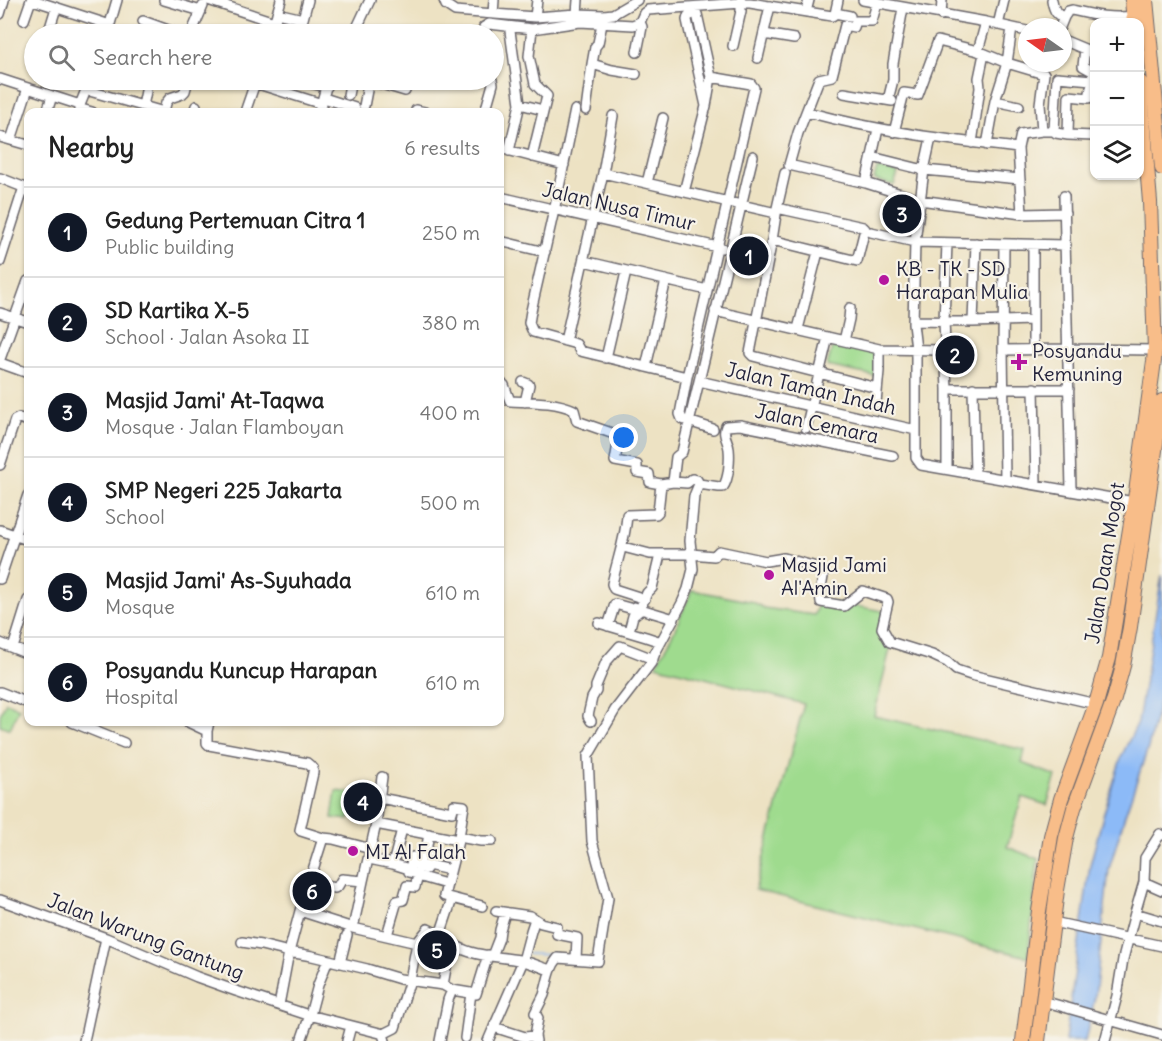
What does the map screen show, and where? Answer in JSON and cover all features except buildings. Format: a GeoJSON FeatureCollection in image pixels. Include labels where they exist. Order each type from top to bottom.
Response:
{"type":"FeatureCollection","features":[{"type":"Feature","properties":{"kind":"highway"},"geometry":{"type":"LineString","coordinates":[[1132,0],[1133,18]]}},
{"type":"Feature","properties":{"kind":"highway"},"geometry":{"type":"LineString","coordinates":[[1146,0],[1162,168]]}},
{"type":"Feature","properties":{"kind":"highway","name":"Jalan Daan Mogot"},"geometry":{"type":"LineString","coordinates":[[1023,1041],[1048,854],[1056,817],[1096,704],[1109,658],[1155,350],[1150,202],[1144,152]]}},
{"type":"Feature","properties":{"kind":"highway","name":"Jalan Daan Mogot"},"geometry":{"type":"LineString","coordinates":[[1038,1041],[1047,1003],[1053,922],[1066,838],[1074,808],[1114,699],[1123,666],[1162,401]]}},
{"type":"Feature","properties":{"kind":"highway"},"geometry":{"type":"LineString","coordinates":[[1084,739],[1084,743],[1089,748],[1098,745]]}},
{"type":"Feature","properties":{"kind":"highway"},"geometry":{"type":"LineString","coordinates":[[1074,763],[1084,762],[1089,770]]}},
{"type":"Feature","properties":{"kind":"street"},"geometry":{"type":"LineString","coordinates":[[0,14],[4,0]]}},
{"type":"Feature","properties":{"kind":"street"},"geometry":{"type":"LineString","coordinates":[[24,20],[32,0],[94,24]]}},
{"type":"Feature","properties":{"kind":"street"},"geometry":{"type":"LineString","coordinates":[[112,24],[117,0]]}},
{"type":"Feature","properties":{"kind":"street"},"geometry":{"type":"LineString","coordinates":[[164,0],[201,11]]}},
{"type":"Feature","properties":{"kind":"street"},"geometry":{"type":"LineString","coordinates":[[195,24],[206,0],[238,5],[276,17],[302,20],[308,0]]}},
{"type":"Feature","properties":{"kind":"street"},"geometry":{"type":"LineString","coordinates":[[274,24],[281,0]]}},
{"type":"Feature","properties":{"kind":"street"},"geometry":{"type":"LineString","coordinates":[[359,24],[370,0]]}},
{"type":"Feature","properties":{"kind":"street"},"geometry":{"type":"LineString","coordinates":[[444,0],[446,5],[455,11],[536,17],[613,14],[637,0]]}},
{"type":"Feature","properties":{"kind":"street"},"geometry":{"type":"LineString","coordinates":[[493,14],[494,0]]}},
{"type":"Feature","properties":{"kind":"street"},"geometry":{"type":"LineString","coordinates":[[536,17],[537,0]]}},
{"type":"Feature","properties":{"kind":"street"},"geometry":{"type":"LineString","coordinates":[[577,14],[578,0]]}},
{"type":"Feature","properties":{"kind":"street"},"geometry":{"type":"LineString","coordinates":[[618,11],[619,0]]}},
{"type":"Feature","properties":{"kind":"street"},"geometry":{"type":"LineString","coordinates":[[806,12],[809,0]]}},
{"type":"Feature","properties":{"kind":"street"},"geometry":{"type":"LineString","coordinates":[[835,13],[838,0]]}},
{"type":"Feature","properties":{"kind":"street"},"geometry":{"type":"LineString","coordinates":[[863,0],[1018,29]]}},
{"type":"Feature","properties":{"kind":"street"},"geometry":{"type":"LineString","coordinates":[[941,15],[942,0]]}},
{"type":"Feature","properties":{"kind":"street"},"geometry":{"type":"LineString","coordinates":[[998,25],[1004,0]]}},
{"type":"Feature","properties":{"kind":"street"},"geometry":{"type":"LineString","coordinates":[[1052,0],[1053,8],[1061,18]]}},
{"type":"Feature","properties":{"kind":"street"},"geometry":{"type":"LineString","coordinates":[[637,52],[642,27],[640,22],[648,10],[741,2],[777,5],[832,16],[835,13],[850,16]]}},
{"type":"Feature","properties":{"kind":"street"},"geometry":{"type":"LineString","coordinates":[[733,46],[741,2]]}},
{"type":"Feature","properties":{"kind":"street"},"geometry":{"type":"LineString","coordinates":[[877,3],[872,21],[856,21],[854,27],[845,25],[832,76],[819,79],[798,133],[777,210],[750,351],[751,355],[877,388]]}},
{"type":"Feature","properties":{"kind":"street"},"geometry":{"type":"LineString","coordinates":[[758,58],[764,34],[777,5]]}},
{"type":"Feature","properties":{"kind":"street"},"geometry":{"type":"LineString","coordinates":[[51,24],[56,8]]}},
{"type":"Feature","properties":{"kind":"street"},"geometry":{"type":"LineString","coordinates":[[888,100],[903,8]]}},
{"type":"Feature","properties":{"kind":"street"},"geometry":{"type":"LineString","coordinates":[[1064,18],[1068,11],[1072,10],[1101,17],[1120,18]]}},
{"type":"Feature","properties":{"kind":"street"},"geometry":{"type":"LineString","coordinates":[[684,192],[706,106],[711,77],[697,14],[694,14],[687,18],[706,106]]}},
{"type":"Feature","properties":{"kind":"street"},"geometry":{"type":"LineString","coordinates":[[143,21],[151,24]]}},
{"type":"Feature","properties":{"kind":"street"},"geometry":{"type":"LineString","coordinates":[[504,25],[532,28],[580,22],[633,25],[640,22]]}},
{"type":"Feature","properties":{"kind":"street"},"geometry":{"type":"LineString","coordinates":[[972,143],[986,22]]}},
{"type":"Feature","properties":{"kind":"street"},"geometry":{"type":"LineString","coordinates":[[586,110],[592,64],[602,24]]}},
{"type":"Feature","properties":{"kind":"street"},"geometry":{"type":"LineString","coordinates":[[532,28],[529,56],[536,84],[547,96],[532,157]]}},
{"type":"Feature","properties":{"kind":"street"},"geometry":{"type":"LineString","coordinates":[[987,145],[995,101],[1007,63],[1012,28]]}},
{"type":"Feature","properties":{"kind":"street"},"geometry":{"type":"LineString","coordinates":[[510,31],[520,104],[504,149],[564,165]]}},
{"type":"Feature","properties":{"kind":"street"},"geometry":{"type":"LineString","coordinates":[[764,34],[794,39]]}},
{"type":"Feature","properties":{"kind":"street"},"geometry":{"type":"LineString","coordinates":[[894,132],[904,93],[918,95],[937,41],[981,52],[1007,63],[1044,74],[1041,104],[1042,131]]}},
{"type":"Feature","properties":{"kind":"street"},"geometry":{"type":"LineString","coordinates":[[1072,44],[1086,49],[1083,66],[1094,72]]}},
{"type":"Feature","properties":{"kind":"street"},"geometry":{"type":"LineString","coordinates":[[592,64],[636,74]]}},
{"type":"Feature","properties":{"kind":"street"},"geometry":{"type":"LineString","coordinates":[[673,482],[676,457],[682,452],[687,377],[754,88],[751,84],[711,77]]}},
{"type":"Feature","properties":{"kind":"street"},"geometry":{"type":"LineString","coordinates":[[1054,131],[1057,77],[1090,80]]}},
{"type":"Feature","properties":{"kind":"street"},"geometry":{"type":"LineString","coordinates":[[0,79],[24,86]]}},
{"type":"Feature","properties":{"kind":"street"},"geometry":{"type":"LineString","coordinates":[[11,140],[27,90]]}},
{"type":"Feature","properties":{"kind":"street"},"geometry":{"type":"LineString","coordinates":[[36,90],[78,108]]}},
{"type":"Feature","properties":{"kind":"street"},"geometry":{"type":"LineString","coordinates":[[80,108],[86,90],[150,108]]}},
{"type":"Feature","properties":{"kind":"street"},"geometry":{"type":"LineString","coordinates":[[143,106],[146,90]]}},
{"type":"Feature","properties":{"kind":"street"},"geometry":{"type":"LineString","coordinates":[[166,108],[170,98],[182,94],[185,90]]}},
{"type":"Feature","properties":{"kind":"street"},"geometry":{"type":"LineString","coordinates":[[246,108],[253,90]]}},
{"type":"Feature","properties":{"kind":"street"},"geometry":{"type":"LineString","coordinates":[[281,90],[322,105],[360,107],[365,90]]}},
{"type":"Feature","properties":{"kind":"street"},"geometry":{"type":"LineString","coordinates":[[322,105],[326,90]]}},
{"type":"Feature","properties":{"kind":"street"},"geometry":{"type":"LineString","coordinates":[[348,95],[349,90]]}},
{"type":"Feature","properties":{"kind":"street"},"geometry":{"type":"LineString","coordinates":[[486,108],[491,90]]}},
{"type":"Feature","properties":{"kind":"street"},"geometry":{"type":"LineString","coordinates":[[1068,135],[1070,96],[1089,98],[1090,92]]}},
{"type":"Feature","properties":{"kind":"street"},"geometry":{"type":"LineString","coordinates":[[844,93],[901,103]]}},
{"type":"Feature","properties":{"kind":"street"},"geometry":{"type":"LineString","coordinates":[[49,108],[52,96]]}},
{"type":"Feature","properties":{"kind":"street"},"geometry":{"type":"LineString","coordinates":[[995,101],[1019,106]]}},
{"type":"Feature","properties":{"kind":"street"},"geometry":{"type":"LineString","coordinates":[[520,104],[543,110]]}},
{"type":"Feature","properties":{"kind":"street"},"geometry":{"type":"LineString","coordinates":[[574,110],[529,323],[532,332],[576,344],[580,351],[687,377]]}},
{"type":"Feature","properties":{"kind":"street"},"geometry":{"type":"LineString","coordinates":[[807,112],[894,132],[1018,148]]}},
{"type":"Feature","properties":{"kind":"street"},"geometry":{"type":"LineString","coordinates":[[565,340],[603,173],[613,116]]}},
{"type":"Feature","properties":{"kind":"street"},"geometry":{"type":"LineString","coordinates":[[647,183],[663,118]]}},
{"type":"Feature","properties":{"kind":"street"},"geometry":{"type":"LineString","coordinates":[[866,183],[878,129]]}},
{"type":"Feature","properties":{"kind":"street"},"geometry":{"type":"LineString","coordinates":[[1022,214],[1018,148],[1021,134],[1054,131],[1068,135],[1090,136]]}},
{"type":"Feature","properties":{"kind":"street"},"geometry":{"type":"LineString","coordinates":[[0,137],[24,144]]}},
{"type":"Feature","properties":{"kind":"street"},"geometry":{"type":"LineString","coordinates":[[931,138],[924,170],[915,242],[916,458],[921,465],[1134,502]]}},
{"type":"Feature","properties":{"kind":"street"},"geometry":{"type":"LineString","coordinates":[[685,419],[699,381],[753,156]]}},
{"type":"Feature","properties":{"kind":"street"},"geometry":{"type":"LineString","coordinates":[[872,157],[924,170],[1020,179]]}},
{"type":"Feature","properties":{"kind":"street"},"geometry":{"type":"LineString","coordinates":[[787,169],[866,183],[920,200],[1022,214],[1065,213]]}},
{"type":"Feature","properties":{"kind":"street"},"geometry":{"type":"LineString","coordinates":[[603,173],[915,242],[1066,245]]}},
{"type":"Feature","properties":{"kind":"street"},"geometry":{"type":"LineString","coordinates":[[0,178],[24,187]]}},
{"type":"Feature","properties":{"kind":"street"},"geometry":{"type":"LineString","coordinates":[[0,262],[24,194]]}},
{"type":"Feature","properties":{"kind":"street"},"geometry":{"type":"LineString","coordinates":[[1064,196],[1071,490]]}},
{"type":"Feature","properties":{"kind":"street","name":"Jalan Nusa Timur"},"geometry":{"type":"LineString","coordinates":[[504,197],[730,250]]}},
{"type":"Feature","properties":{"kind":"street"},"geometry":{"type":"LineString","coordinates":[[772,240],[857,261],[865,229],[868,230]]}},
{"type":"Feature","properties":{"kind":"street"},"geometry":{"type":"LineString","coordinates":[[504,242],[545,252]]}},
{"type":"Feature","properties":{"kind":"street"},"geometry":{"type":"LineString","coordinates":[[947,243],[944,321],[947,469]]}},
{"type":"Feature","properties":{"kind":"street"},"geometry":{"type":"LineString","coordinates":[[973,322],[976,243]]}},
{"type":"Feature","properties":{"kind":"street"},"geometry":{"type":"LineString","coordinates":[[1004,244],[1005,479]]}},
{"type":"Feature","properties":{"kind":"street"},"geometry":{"type":"LineString","coordinates":[[1033,245],[1033,349]]}},
{"type":"Feature","properties":{"kind":"street"},"geometry":{"type":"LineString","coordinates":[[798,329],[818,252]]}},
{"type":"Feature","properties":{"kind":"street"},"geometry":{"type":"LineString","coordinates":[[584,261],[707,290]]}},
{"type":"Feature","properties":{"kind":"street"},"geometry":{"type":"LineString","coordinates":[[606,358],[626,272]]}},
{"type":"Feature","properties":{"kind":"street"},"geometry":{"type":"LineString","coordinates":[[646,367],[666,280]]}},
{"type":"Feature","properties":{"kind":"street"},"geometry":{"type":"LineString","coordinates":[[24,292],[0,361],[24,371]]}},
{"type":"Feature","properties":{"kind":"street"},"geometry":{"type":"LineString","coordinates":[[844,341],[850,308]]}},
{"type":"Feature","properties":{"kind":"street"},"geometry":{"type":"LineString","coordinates":[[715,311],[879,349],[940,350]]}},
{"type":"Feature","properties":{"kind":"street"},"geometry":{"type":"LineString","coordinates":[[0,313],[24,321]]}},
{"type":"Feature","properties":{"kind":"street"},"geometry":{"type":"LineString","coordinates":[[914,321],[1033,320]]}},
{"type":"Feature","properties":{"kind":"street"},"geometry":{"type":"LineString","coordinates":[[806,428],[828,337]]}},
{"type":"Feature","properties":{"kind":"street"},"geometry":{"type":"LineString","coordinates":[[876,403],[879,349]]}},
{"type":"Feature","properties":{"kind":"street"},"geometry":{"type":"LineString","coordinates":[[1003,350],[1155,350]]}},
{"type":"Feature","properties":{"kind":"street","name":"Jalan Taman Indah"},"geometry":{"type":"LineString","coordinates":[[699,381],[916,430]]}},
{"type":"Feature","properties":{"kind":"street"},"geometry":{"type":"LineString","coordinates":[[523,382],[529,385],[525,402]]}},
{"type":"Feature","properties":{"kind":"street"},"geometry":{"type":"LineString","coordinates":[[494,1027],[518,1038],[536,1039],[538,1018],[535,1013],[543,996],[550,970],[557,958],[598,959],[608,898],[592,841],[588,757],[615,710],[651,663],[688,590],[693,569],[690,541],[694,496],[699,484],[697,480],[692,479],[687,483],[650,482],[650,474],[637,472],[637,465],[615,461],[618,435],[578,421],[574,410],[568,407],[510,401],[504,385]]}},
{"type":"Feature","properties":{"kind":"street"},"geometry":{"type":"LineString","coordinates":[[973,388],[975,474]]}},
{"type":"Feature","properties":{"kind":"street"},"geometry":{"type":"LineString","coordinates":[[1034,388],[1035,484]]}},
{"type":"Feature","properties":{"kind":"street"},"geometry":{"type":"LineString","coordinates":[[947,389],[1069,389]]}},
{"type":"Feature","properties":{"kind":"street"},"geometry":{"type":"LineString","coordinates":[[0,465],[15,420],[24,419]]}},
{"type":"Feature","properties":{"kind":"street"},"geometry":{"type":"LineString","coordinates":[[685,419],[713,429]]}},
{"type":"Feature","properties":{"kind":"street","name":"Jalan Cemara"},"geometry":{"type":"LineString","coordinates":[[699,484],[723,487],[727,481],[729,449],[724,432],[726,426],[740,425],[893,456]]}},
{"type":"Feature","properties":{"kind":"street"},"geometry":{"type":"LineString","coordinates":[[645,599],[614,589],[613,582],[623,547],[627,514],[656,514],[661,484]]}},
{"type":"Feature","properties":{"kind":"street"},"geometry":{"type":"LineString","coordinates":[[0,579],[24,507]]}},
{"type":"Feature","properties":{"kind":"street"},"geometry":{"type":"LineString","coordinates":[[0,530],[24,538]]}},
{"type":"Feature","properties":{"kind":"street"},"geometry":{"type":"LineString","coordinates":[[623,547],[660,555],[665,553],[714,556],[722,551],[766,561],[784,558],[820,568],[824,571],[821,602],[844,606],[863,591],[888,600],[882,628],[890,642],[932,655],[947,662],[956,670],[1096,704]]}},
{"type":"Feature","properties":{"kind":"street"},"geometry":{"type":"LineString","coordinates":[[629,631],[633,616],[640,609],[647,593],[652,588],[660,555]]}},
{"type":"Feature","properties":{"kind":"street"},"geometry":{"type":"LineString","coordinates":[[661,642],[603,625],[615,604],[674,619]]}},
{"type":"Feature","properties":{"kind":"street"},"geometry":{"type":"LineString","coordinates":[[13,648],[24,613]]}},
{"type":"Feature","properties":{"kind":"street"},"geometry":{"type":"LineString","coordinates":[[0,643],[24,652]]}},
{"type":"Feature","properties":{"kind":"street"},"geometry":{"type":"LineString","coordinates":[[591,721],[588,716],[596,686],[606,662],[620,646],[653,659]]}},
{"type":"Feature","properties":{"kind":"street"},"geometry":{"type":"LineString","coordinates":[[0,692],[24,701]]}},
{"type":"Feature","properties":{"kind":"street"},"geometry":{"type":"LineString","coordinates":[[82,726],[124,743]]}},
{"type":"Feature","properties":{"kind":"street"},"geometry":{"type":"LineString","coordinates":[[208,727],[206,740],[209,745],[311,765],[313,772],[300,830],[333,839],[409,869],[409,872],[418,876],[446,884]]}},
{"type":"Feature","properties":{"kind":"street"},"geometry":{"type":"LineString","coordinates":[[340,963],[370,854],[382,777]]}},
{"type":"Feature","properties":{"kind":"street"},"geometry":{"type":"LineString","coordinates":[[466,795],[459,839],[444,896],[482,906]]}},
{"type":"Feature","properties":{"kind":"street"},"geometry":{"type":"LineString","coordinates":[[380,798],[452,813],[454,805],[464,807]]}},
{"type":"Feature","properties":{"kind":"street"},"geometry":{"type":"LineString","coordinates":[[376,824],[459,839],[492,841]]}},
{"type":"Feature","properties":{"kind":"street"},"geometry":{"type":"LineString","coordinates":[[393,864],[402,829]]}},
{"type":"Feature","properties":{"kind":"street"},"geometry":{"type":"LineString","coordinates":[[429,834],[426,851],[453,858]]}},
{"type":"Feature","properties":{"kind":"street"},"geometry":{"type":"LineString","coordinates":[[1105,1041],[1144,882],[1145,858],[1157,837],[1162,835]]}},
{"type":"Feature","properties":{"kind":"street"},"geometry":{"type":"LineString","coordinates":[[279,1005],[289,952],[323,838]]}},
{"type":"Feature","properties":{"kind":"street"},"geometry":{"type":"LineString","coordinates":[[409,869],[413,857],[421,858],[419,867],[426,869],[428,865],[450,870]]}},
{"type":"Feature","properties":{"kind":"street"},"geometry":{"type":"LineString","coordinates":[[387,935],[398,901],[403,900],[407,886],[414,887],[418,876]]}},
{"type":"Feature","properties":{"kind":"street"},"geometry":{"type":"LineString","coordinates":[[308,883],[334,888],[342,879],[363,881]]}},
{"type":"Feature","properties":{"kind":"street"},"geometry":{"type":"LineString","coordinates":[[1144,882],[1162,890]]}},
{"type":"Feature","properties":{"kind":"street"},"geometry":{"type":"LineString","coordinates":[[440,935],[452,899]]}},
{"type":"Feature","properties":{"kind":"street","name":"Jalan Warung Gantung"},"geometry":{"type":"LineString","coordinates":[[0,900],[106,938],[197,977],[384,1038]]}},
{"type":"Feature","properties":{"kind":"street"},"geometry":{"type":"LineString","coordinates":[[300,911],[350,931],[419,941]]}},
{"type":"Feature","properties":{"kind":"street"},"geometry":{"type":"LineString","coordinates":[[242,942],[367,969],[400,979],[476,994],[490,956],[500,938],[501,912],[536,918],[541,923],[557,927],[557,934],[577,938],[576,958]]}},
{"type":"Feature","properties":{"kind":"street"},"geometry":{"type":"LineString","coordinates":[[1135,913],[1162,921]]}},
{"type":"Feature","properties":{"kind":"street"},"geometry":{"type":"LineString","coordinates":[[488,1041],[523,958],[536,918]]}},
{"type":"Feature","properties":{"kind":"street"},"geometry":{"type":"LineString","coordinates":[[1053,922],[1162,946]]}},
{"type":"Feature","properties":{"kind":"street"},"geometry":{"type":"LineString","coordinates":[[384,1038],[395,1028],[419,941],[428,929],[461,949],[490,956],[523,958],[550,970]]}},
{"type":"Feature","properties":{"kind":"street"},"geometry":{"type":"LineString","coordinates":[[84,1041],[106,938]]}},
{"type":"Feature","properties":{"kind":"street"},"geometry":{"type":"LineString","coordinates":[[440,1041],[448,1000],[448,957],[455,945]]}},
{"type":"Feature","properties":{"kind":"street"},"geometry":{"type":"LineString","coordinates":[[301,1041],[328,960]]}},
{"type":"Feature","properties":{"kind":"street"},"geometry":{"type":"LineString","coordinates":[[465,1038],[471,993]]}},
{"type":"Feature","properties":{"kind":"street"},"geometry":{"type":"LineString","coordinates":[[1047,1003],[1108,1022],[1162,1035]]}},
{"type":"Feature","properties":{"kind":"street"},"geometry":{"type":"LineString","coordinates":[[347,1041],[351,1026]]}},
{"type":"Feature","properties":{"kind":"green space"},"geometry":{"type":"Polygon","coordinates":[[[877,168],[898,173],[894,185],[874,180],[877,168]]]}},
{"type":"Feature","properties":{"kind":"green space"},"geometry":{"type":"Polygon","coordinates":[[[834,341],[875,351],[875,376],[827,366],[834,341]]]}},
{"type":"Feature","properties":{"kind":"green space"},"geometry":{"type":"Polygon","coordinates":[[[692,590],[753,602],[764,608],[814,615],[820,600],[884,611],[881,630],[891,645],[874,716],[1025,750],[1022,763],[1056,776],[1047,805],[1022,797],[1007,847],[1038,859],[1028,957],[755,890],[804,704],[656,665],[692,590]]]}},
{"type":"Feature","properties":{"kind":"green space"},"geometry":{"type":"Polygon","coordinates":[[[6,702],[19,708],[10,729],[0,725],[0,715],[6,702]]]}},
{"type":"Feature","properties":{"kind":"green space"},"geometry":{"type":"Polygon","coordinates":[[[336,791],[353,793],[349,820],[332,818],[336,791]]]}},
{"type":"Feature","properties":{"kind":"water"},"geometry":{"type":"Polygon","coordinates":[[[1162,575],[1162,691],[1148,748],[1109,869],[1095,997],[1085,1041],[1065,1041],[1090,865],[1122,755],[1138,722],[1162,575]]]}},
{"type":"Feature","properties":{"kind":"waterway"},"geometry":{"type":"LineString","coordinates":[[528,954],[556,955]]}},
{"type":"Feature","properties":{"kind":"place","name":"Masjid Jami' At-Taqwa"},"geometry":{"type":"Point","coordinates":[902,214]}},
{"type":"Feature","properties":{"kind":"place","name":"Gedung Pertemuan Citra 1"},"geometry":{"type":"Point","coordinates":[749,256]}},
{"type":"Feature","properties":{"kind":"place","name":"KB - TK - SD Harapan Mulia"},"geometry":{"type":"Point","coordinates":[884,280]}},
{"type":"Feature","properties":{"kind":"place","name":"SD Kartika X-5"},"geometry":{"type":"Point","coordinates":[955,355]}},
{"type":"Feature","properties":{"kind":"place","name":"Posyandu Kemuning"},"geometry":{"type":"Point","coordinates":[1019,362]}},
{"type":"Feature","properties":{"kind":"place","name":"Masjid Jami Al'Amin"},"geometry":{"type":"Point","coordinates":[769,575]}},
{"type":"Feature","properties":{"kind":"place","name":"SMP Negeri 225 Jakarta"},"geometry":{"type":"Point","coordinates":[363,802]}},
{"type":"Feature","properties":{"kind":"place","name":"MI Al Falah"},"geometry":{"type":"Point","coordinates":[353,851]}},
{"type":"Feature","properties":{"kind":"place","name":"Posyandu Kuncup Harapan"},"geometry":{"type":"Point","coordinates":[312,891]}},
{"type":"Feature","properties":{"kind":"place","name":"Masjid Jami' As-Syuhada"},"geometry":{"type":"Point","coordinates":[437,950]}}]}
